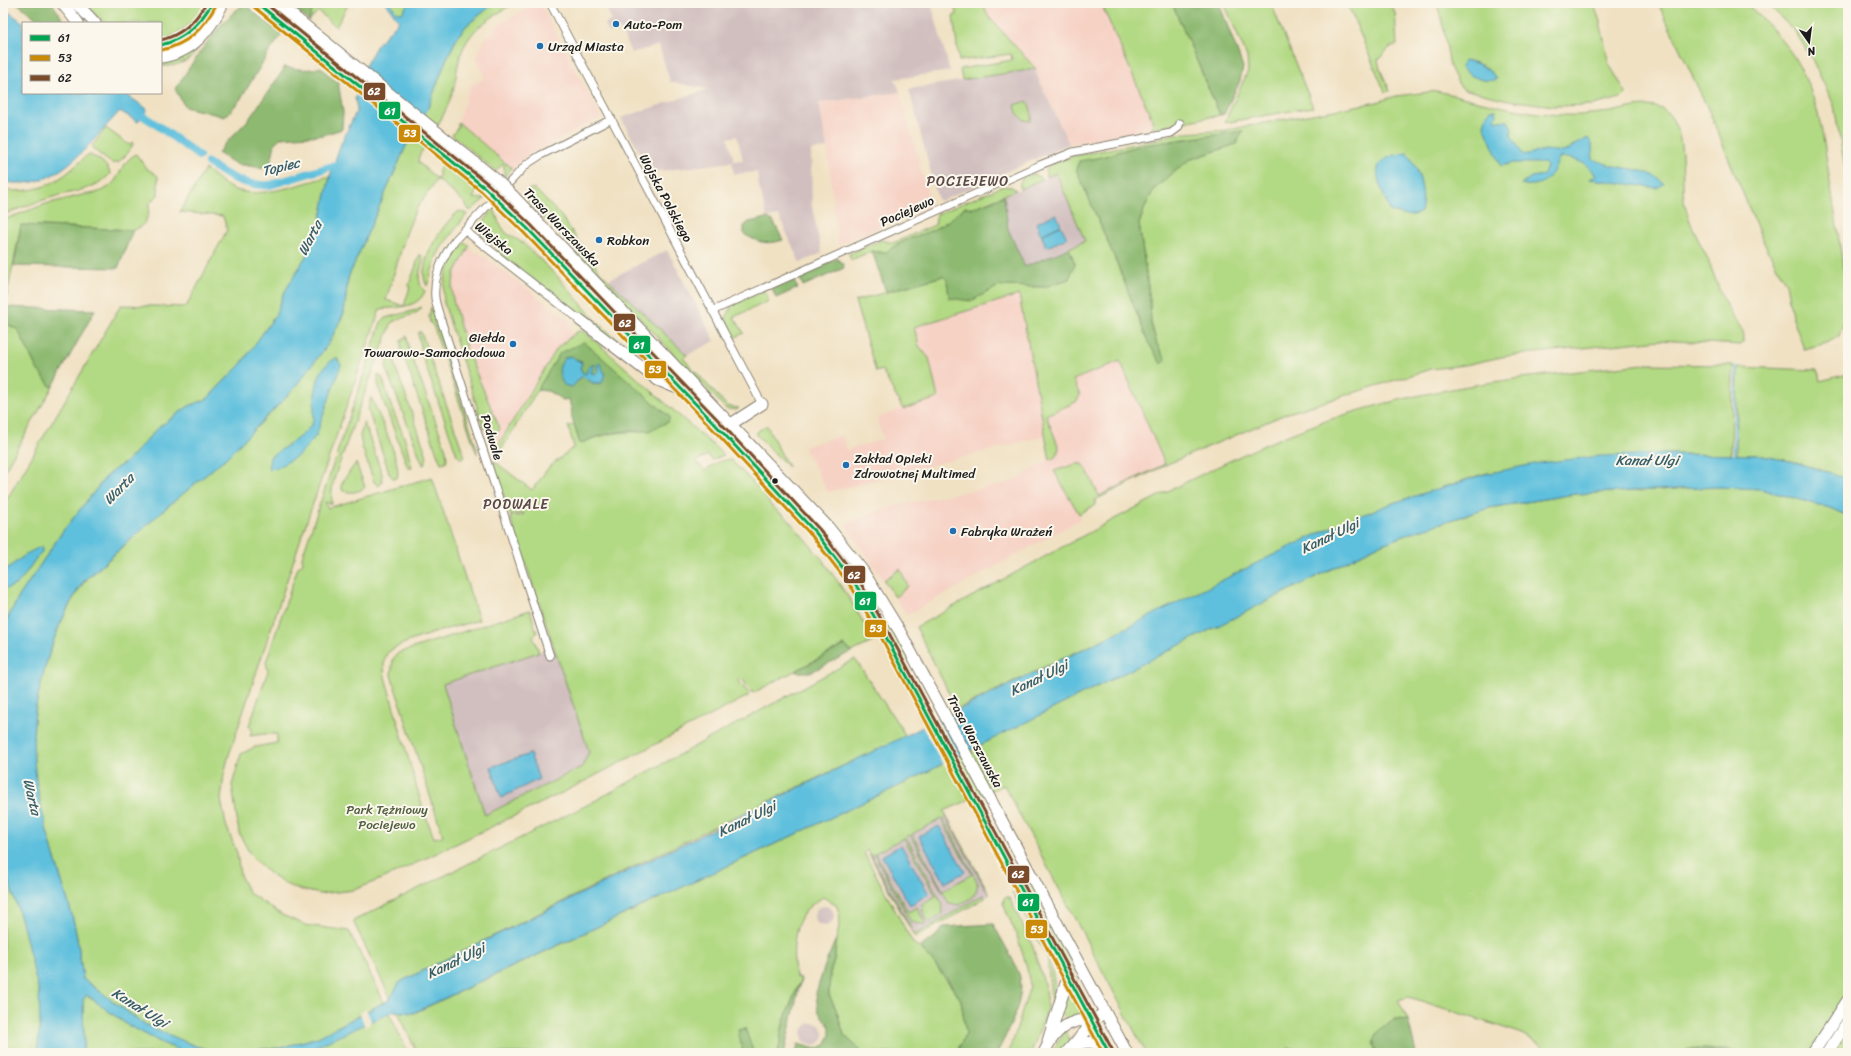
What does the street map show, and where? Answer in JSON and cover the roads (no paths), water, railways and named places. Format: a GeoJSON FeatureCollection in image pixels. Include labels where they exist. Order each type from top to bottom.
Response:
{"type":"FeatureCollection","features":[{"type":"Feature","properties":{"kind":"main road"},"geometry":{"type":"LineString","coordinates":[[62,3],[77,22]]}},
{"type":"Feature","properties":{"kind":"main road"},"geometry":{"type":"LineString","coordinates":[[76,3],[94,22]]}},
{"type":"Feature","properties":{"kind":"main road"},"geometry":{"type":"LineString","coordinates":[[162,45],[176,41],[192,30],[212,3]]}},
{"type":"Feature","properties":{"kind":"main road"},"geometry":{"type":"LineString","coordinates":[[162,57],[181,51],[197,41],[208,30],[223,3]]}},
{"type":"Feature","properties":{"kind":"main road","name":"Trasa Warszawska"},"geometry":{"type":"LineString","coordinates":[[280,5],[494,178],[513,196],[828,527],[853,558],[883,602],[915,658],[1126,1053]]}},
{"type":"Feature","properties":{"kind":"main road","name":"Trasa Warszawska"},"geometry":{"type":"LineString","coordinates":[[538,222],[550,251],[803,518],[836,558],[863,596],[902,665],[1108,1051]]}},
{"type":"Feature","properties":{"kind":"main road"},"geometry":{"type":"LineString","coordinates":[[580,320],[658,380],[681,390]]}},
{"type":"Feature","properties":{"kind":"main road"},"geometry":{"type":"LineString","coordinates":[[713,422],[731,424],[762,404]]}},
{"type":"Feature","properties":{"kind":"main road"},"geometry":{"type":"LineString","coordinates":[[1045,1051],[1068,977]]}},
{"type":"Feature","properties":{"kind":"main road"},"geometry":{"type":"LineString","coordinates":[[1813,1053],[1848,1000]]}},
{"type":"Feature","properties":{"kind":"main road"},"geometry":{"type":"LineString","coordinates":[[1045,1051],[1056,1034],[1066,1026],[1077,1021],[1092,1020],[1105,1013]]}},
{"type":"Feature","properties":{"kind":"main road"},"geometry":{"type":"LineString","coordinates":[[1068,1051],[1085,1032],[1092,1020]]}},
{"type":"Feature","properties":{"kind":"main road"},"geometry":{"type":"LineString","coordinates":[[1826,1053],[1848,1021]]}},
{"type":"Feature","properties":{"kind":"main road"},"geometry":{"type":"LineString","coordinates":[[1068,1051],[1084,1042],[1091,1042],[1108,1051]]}},
{"type":"Feature","properties":{"kind":"street","name":"Wojska Polskiego"},"geometry":{"type":"LineString","coordinates":[[550,3],[762,404]]}},
{"type":"Feature","properties":{"kind":"street","name":"Wiejska"},"geometry":{"type":"LineString","coordinates":[[580,320],[464,230],[527,164],[541,155],[612,119]]}},
{"type":"Feature","properties":{"kind":"street","name":"Pociejewo"},"geometry":{"type":"LineString","coordinates":[[712,311],[1040,165],[1073,152],[1171,133],[1178,128],[1180,123]]}},
{"type":"Feature","properties":{"kind":"street","name":"Podwale"},"geometry":{"type":"LineString","coordinates":[[464,230],[447,251],[438,272],[435,298],[550,656]]}},
{"type":"Feature","properties":{"kind":"water"},"geometry":{"type":"Polygon","coordinates":[[[386,3],[391,3],[398,13],[402,13],[409,3],[495,3],[467,25],[458,36],[446,60],[428,108],[406,146],[348,278],[344,313],[329,343],[292,391],[227,457],[166,508],[84,581],[65,613],[55,636],[39,690],[34,722],[33,746],[38,793],[49,839],[72,917],[83,979],[144,1024],[195,1046],[211,1050],[227,1051],[280,1048],[318,1037],[389,1000],[400,982],[1112,635],[1285,549],[1341,523],[1393,503],[1485,474],[1539,463],[1600,456],[1668,454],[1757,455],[1790,461],[1848,478],[1848,516],[1830,508],[1761,489],[1719,487],[1575,494],[1489,508],[1416,531],[1377,546],[903,784],[413,1013],[394,1011],[299,1053],[187,1053],[164,1044],[126,1024],[87,995],[83,1000],[84,1044],[82,1053],[37,1053],[40,1025],[39,993],[22,922],[3,864],[3,627],[20,595],[63,531],[105,478],[126,462],[159,427],[189,406],[207,399],[241,364],[275,316],[283,295],[310,249],[320,222],[330,176],[340,146],[357,110],[355,97],[358,94],[359,82],[365,66],[377,45],[399,21],[386,3]]]}},
{"type":"Feature","properties":{"kind":"water"},"geometry":{"type":"Polygon","coordinates":[[[3,8],[23,22],[22,94],[125,94],[147,109],[138,122],[120,111],[75,159],[48,177],[34,182],[9,183],[3,181],[3,8]]]}},
{"type":"Feature","properties":{"kind":"water"},"geometry":{"type":"Polygon","coordinates":[[[1464,60],[1474,62],[1482,66],[1497,79],[1488,81],[1468,74],[1461,68],[1464,60]]]}},
{"type":"Feature","properties":{"kind":"water"},"geometry":{"type":"Polygon","coordinates":[[[1491,110],[1496,110],[1497,114],[1495,120],[1508,121],[1512,128],[1511,135],[1523,155],[1545,150],[1565,152],[1588,138],[1592,144],[1593,159],[1614,166],[1634,169],[1653,175],[1664,184],[1657,188],[1590,179],[1596,175],[1585,164],[1576,160],[1560,157],[1554,170],[1547,179],[1537,184],[1521,185],[1531,177],[1544,175],[1547,166],[1544,163],[1513,163],[1501,166],[1484,126],[1486,117],[1491,110]]]}},
{"type":"Feature","properties":{"kind":"water"},"geometry":{"type":"Polygon","coordinates":[[[1407,153],[1418,173],[1423,197],[1421,212],[1413,215],[1402,215],[1390,211],[1379,181],[1378,173],[1379,166],[1384,160],[1393,156],[1407,153]]]}},
{"type":"Feature","properties":{"kind":"water"},"geometry":{"type":"Polygon","coordinates":[[[1056,214],[1061,225],[1041,235],[1036,223],[1056,214]]]}},
{"type":"Feature","properties":{"kind":"water"},"geometry":{"type":"Polygon","coordinates":[[[1061,226],[1067,238],[1047,247],[1041,235],[1061,226]]]}},
{"type":"Feature","properties":{"kind":"water"},"geometry":{"type":"Polygon","coordinates":[[[570,356],[582,363],[580,368],[583,373],[586,374],[588,368],[594,364],[591,373],[595,374],[598,371],[597,365],[600,363],[605,374],[602,383],[593,383],[582,376],[572,387],[564,385],[560,378],[559,371],[565,358],[570,356]]]}},
{"type":"Feature","properties":{"kind":"water"},"geometry":{"type":"Polygon","coordinates":[[[337,358],[341,365],[316,436],[299,455],[277,468],[268,469],[270,457],[298,438],[312,424],[318,379],[325,366],[330,361],[337,358]]]}},
{"type":"Feature","properties":{"kind":"water"},"geometry":{"type":"Polygon","coordinates":[[[42,546],[42,552],[26,574],[17,584],[4,589],[4,571],[28,553],[42,546]]]}},
{"type":"Feature","properties":{"kind":"water"},"geometry":{"type":"Polygon","coordinates":[[[530,754],[539,779],[501,798],[491,767],[530,754]]]}},
{"type":"Feature","properties":{"kind":"water"},"geometry":{"type":"Polygon","coordinates":[[[939,826],[965,872],[945,883],[919,836],[939,826]]]}},
{"type":"Feature","properties":{"kind":"water"},"geometry":{"type":"Polygon","coordinates":[[[901,845],[929,894],[910,905],[882,856],[901,845]]]}},
{"type":"Feature","properties":{"kind":"waterway","name":"Topiec"},"geometry":{"type":"LineString","coordinates":[[134,110],[199,156]]}},
{"type":"Feature","properties":{"kind":"waterway","name":"Topiec"},"geometry":{"type":"LineString","coordinates":[[208,163],[237,180],[261,185],[270,185],[343,163]]}},
{"type":"Feature","properties":{"kind":"waterway"},"geometry":{"type":"LineString","coordinates":[[1734,455],[1736,366]]}},
{"type":"Feature","properties":{"kind":"place","name":"Auto-Pom"},"geometry":{"type":"Point","coordinates":[616,24]}},
{"type":"Feature","properties":{"kind":"place","name":"Urząd Miasta"},"geometry":{"type":"Point","coordinates":[540,46]}},
{"type":"Feature","properties":{"kind":"place","name":"Robkon"},"geometry":{"type":"Point","coordinates":[599,240]}},
{"type":"Feature","properties":{"kind":"place","name":"Giełda Towarowo-Samochodowa"},"geometry":{"type":"Point","coordinates":[513,344]}},
{"type":"Feature","properties":{"kind":"place","name":"Zakład Opieki Zdrowotnej Multimed"},"geometry":{"type":"Point","coordinates":[846,465]}},
{"type":"Feature","properties":{"kind":"place","name":"Fabryka Wrażeń"},"geometry":{"type":"Point","coordinates":[953,531]}},
{"type":"Feature","properties":{"kind":"district","name":"POCIEJEWO"},"geometry":{"type":"Point","coordinates":[968,181]}},
{"type":"Feature","properties":{"kind":"district","name":"PODWALE"},"geometry":{"type":"Point","coordinates":[516,504]}},
{"type":"Feature","properties":{"kind":"water label","name":"Warta"},"geometry":{"type":"Point","coordinates":[310,238]}},
{"type":"Feature","properties":{"kind":"water label","name":"Kanał Ulgi"},"geometry":{"type":"Point","coordinates":[1647,460]}},
{"type":"Feature","properties":{"kind":"water label","name":"Warta"},"geometry":{"type":"Point","coordinates":[119,489]}},
{"type":"Feature","properties":{"kind":"water label","name":"Kanał Ulgi"},"geometry":{"type":"Point","coordinates":[1330,536]}},
{"type":"Feature","properties":{"kind":"water label","name":"Kanał Ulgi"},"geometry":{"type":"Point","coordinates":[1039,678]}},
{"type":"Feature","properties":{"kind":"water label","name":"Warta"},"geometry":{"type":"Point","coordinates":[32,797]}},
{"type":"Feature","properties":{"kind":"water label","name":"Kanał Ulgi"},"geometry":{"type":"Point","coordinates":[747,819]}},
{"type":"Feature","properties":{"kind":"water label","name":"Kanał Ulgi"},"geometry":{"type":"Point","coordinates":[456,961]}},
{"type":"Feature","properties":{"kind":"water label","name":"Kanał Ulgi"},"geometry":{"type":"Point","coordinates":[140,1008]}},
{"type":"Feature","properties":{"kind":"park label","name":"Park Tężniowy Pociejewo"},"geometry":{"type":"Point","coordinates":[387,816]}}]}
